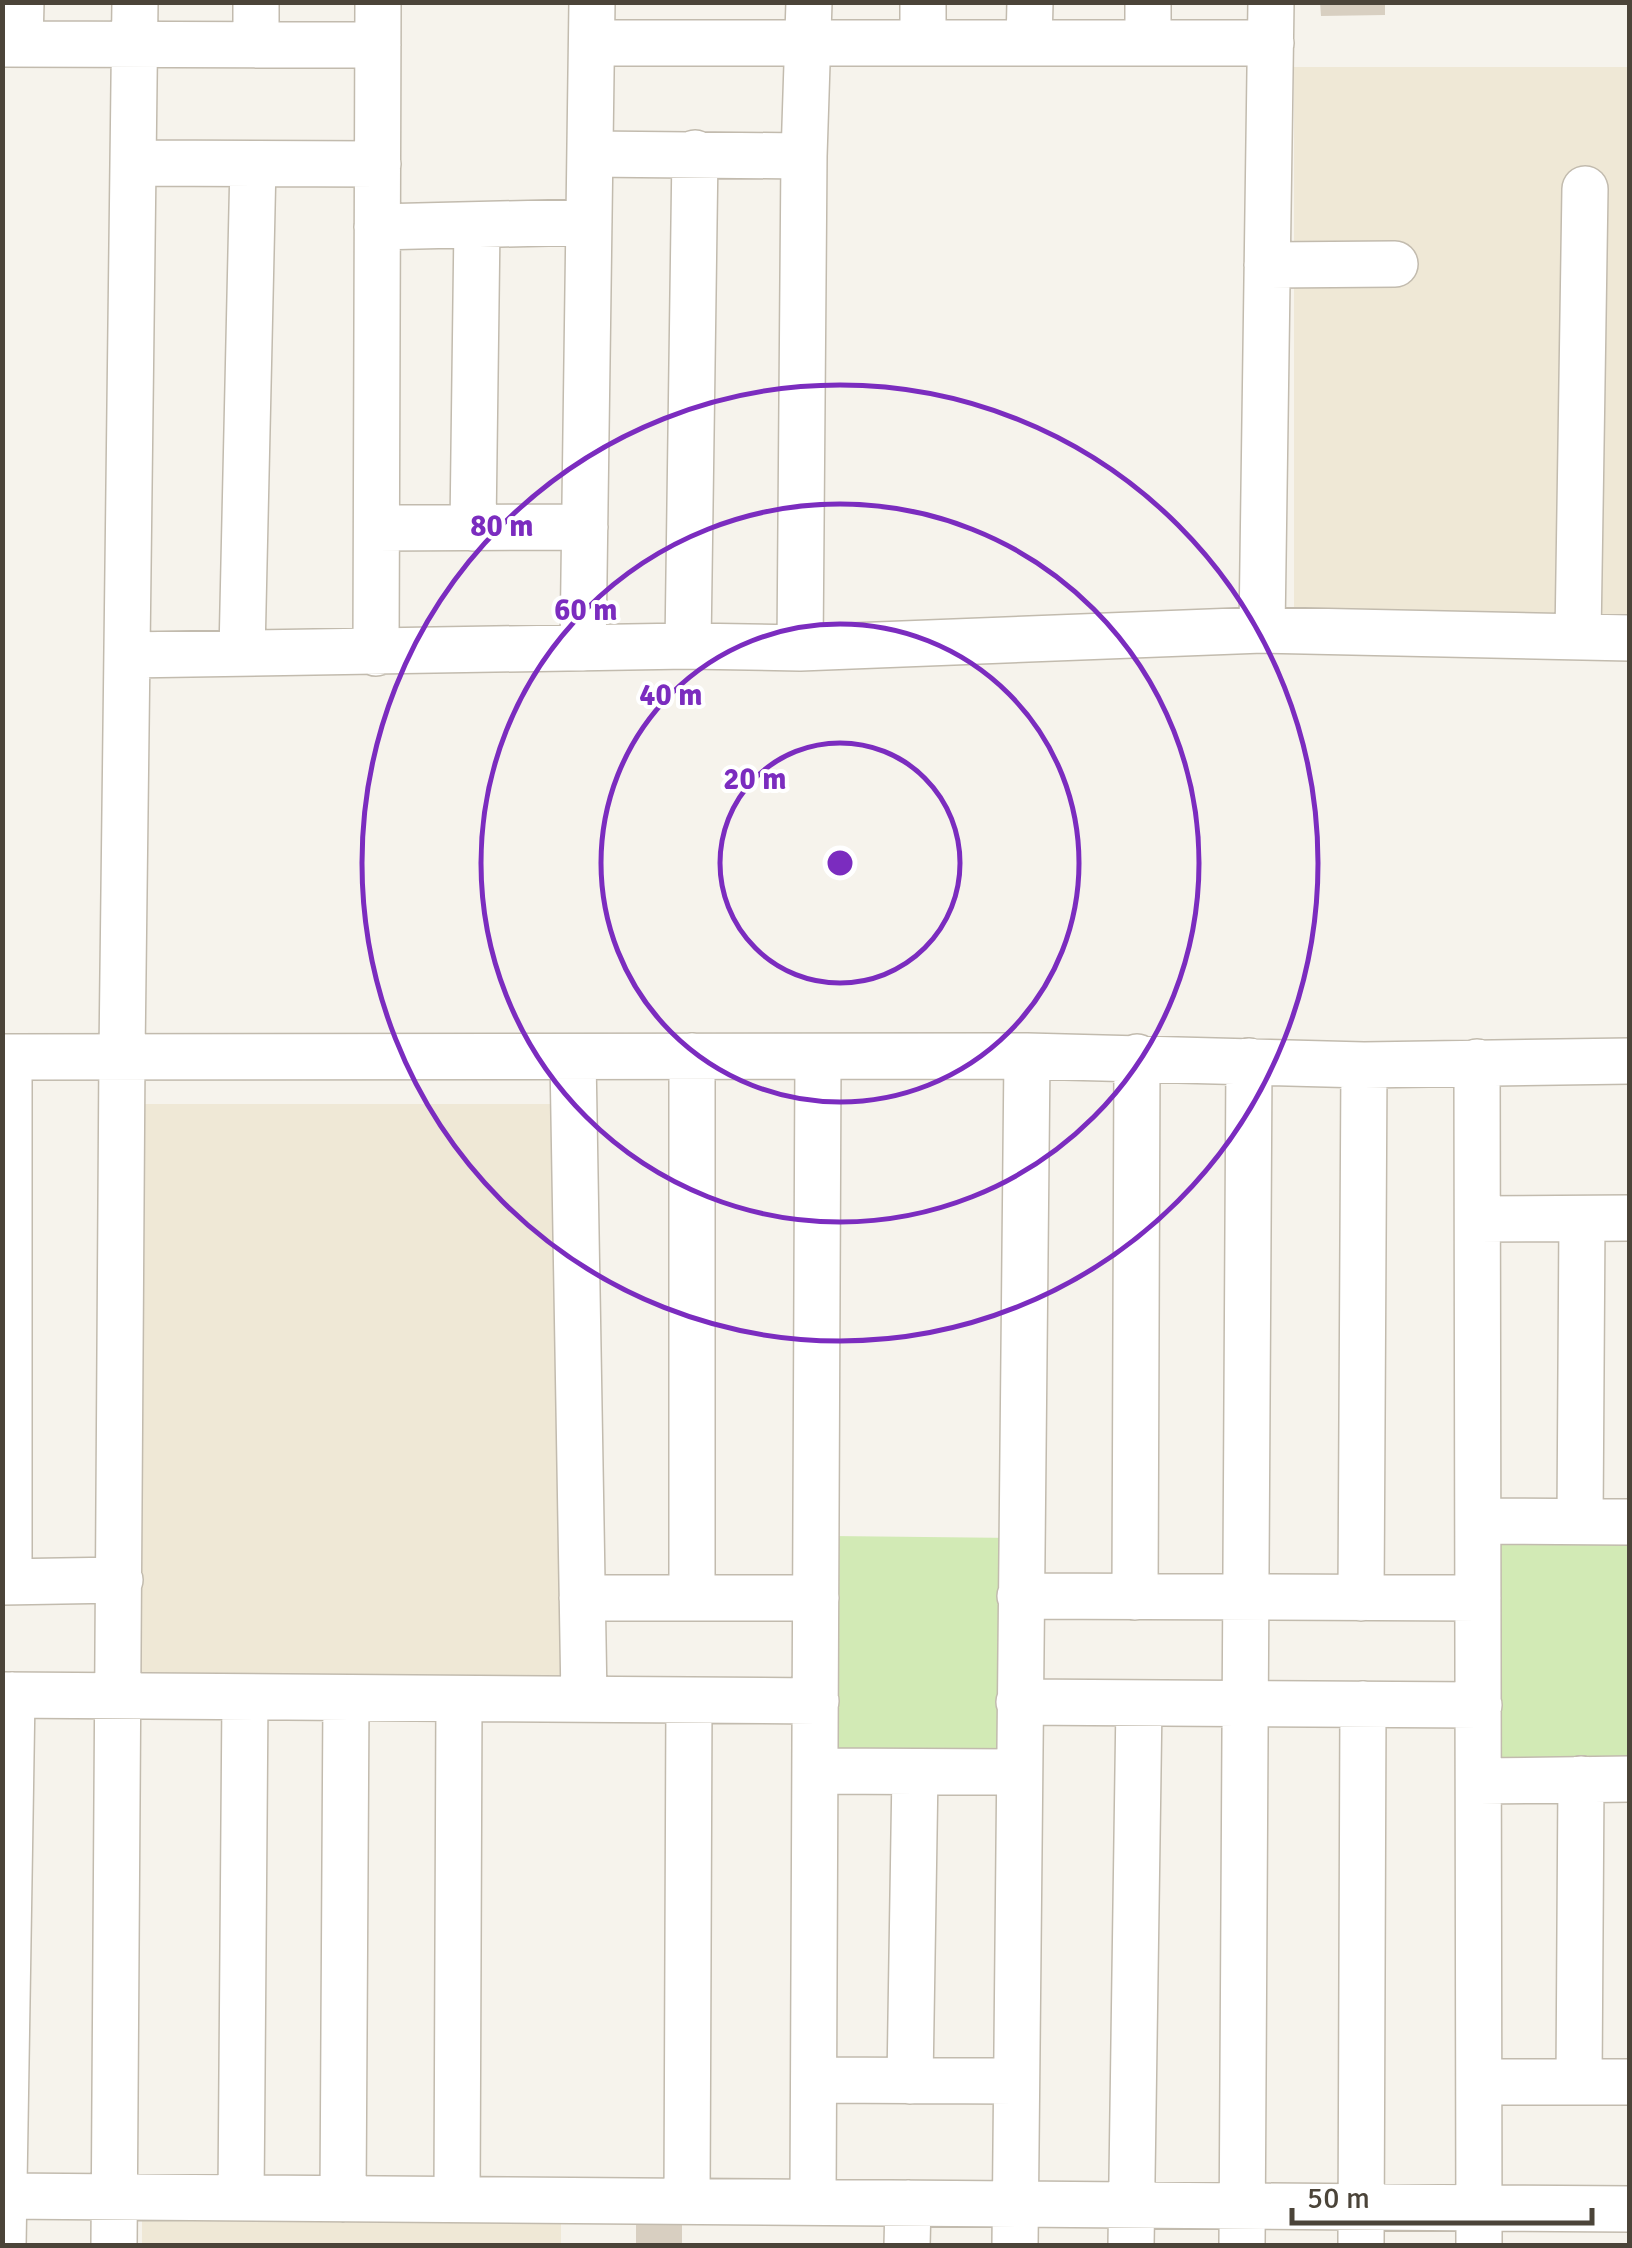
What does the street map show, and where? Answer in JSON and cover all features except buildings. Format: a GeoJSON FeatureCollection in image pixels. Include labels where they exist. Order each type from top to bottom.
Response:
{"type":"FeatureCollection","features":[{"type":"Feature","properties":{"kind":"street"},"geometry":{"type":"LineString","coordinates":[[114,2246],[122,1054],[135,23]]}},
{"type":"Feature","properties":{"kind":"street"},"geometry":{"type":"LineString","coordinates":[[14,30],[135,23],[378,24],[376,654]]}},
{"type":"Feature","properties":{"kind":"street"},"geometry":{"type":"LineString","coordinates":[[583,648],[592,23],[1271,23],[1262,630]]}},
{"type":"Feature","properties":{"kind":"street"},"geometry":{"type":"LineString","coordinates":[[800,648],[808,23]]}},
{"type":"Feature","properties":{"kind":"street"},"geometry":{"type":"LineString","coordinates":[[688,646],[695,153]]}},
{"type":"Feature","properties":{"kind":"street"},"geometry":{"type":"LineString","coordinates":[[590,154],[804,156]]}},
{"type":"Feature","properties":{"kind":"street"},"geometry":{"type":"LineString","coordinates":[[133,163],[378,164]]}},
{"type":"Feature","properties":{"kind":"street"},"geometry":{"type":"LineString","coordinates":[[242,652],[253,164]]}},
{"type":"Feature","properties":{"kind":"street"},"geometry":{"type":"LineString","coordinates":[[1578,637],[1585,190]]}},
{"type":"Feature","properties":{"kind":"street"},"geometry":{"type":"LineString","coordinates":[[377,227],[589,222]]}},
{"type":"Feature","properties":{"kind":"street"},"geometry":{"type":"LineString","coordinates":[[474,528],[477,224]]}},
{"type":"Feature","properties":{"kind":"street"},"geometry":{"type":"LineString","coordinates":[[1268,265],[1394,264]]}},
{"type":"Feature","properties":{"kind":"street"},"geometry":{"type":"LineString","coordinates":[[377,528],[585,527]]}},
{"type":"Feature","properties":{"kind":"street"},"geometry":{"type":"LineString","coordinates":[[128,655],[688,646],[800,648],[1262,630],[1630,638]]}},
{"type":"Feature","properties":{"kind":"street"},"geometry":{"type":"LineString","coordinates":[[692,1056],[692,1598]]}},
{"type":"Feature","properties":{"kind":"street"},"geometry":{"type":"LineString","coordinates":[[120,1580],[6,1582],[6,1057],[1027,1056],[1364,1064],[1630,1061]]}},
{"type":"Feature","properties":{"kind":"street"},"geometry":{"type":"LineString","coordinates":[[1015,2225],[1027,1056]]}},
{"type":"Feature","properties":{"kind":"street"},"geometry":{"type":"LineString","coordinates":[[814,2202],[818,1057]]}},
{"type":"Feature","properties":{"kind":"street"},"geometry":{"type":"LineString","coordinates":[[1135,1597],[1138,1057]]}},
{"type":"Feature","properties":{"kind":"street"},"geometry":{"type":"LineString","coordinates":[[574,1058],[584,1699]]}},
{"type":"Feature","properties":{"kind":"street"},"geometry":{"type":"LineString","coordinates":[[1242,2226],[1250,1061]]}},
{"type":"Feature","properties":{"kind":"street"},"geometry":{"type":"LineString","coordinates":[[1478,1062],[1479,2226]]}},
{"type":"Feature","properties":{"kind":"street"},"geometry":{"type":"LineString","coordinates":[[1361,1598],[1364,1064]]}},
{"type":"Feature","properties":{"kind":"street"},"geometry":{"type":"LineString","coordinates":[[1478,1218],[1630,1218]]}},
{"type":"Feature","properties":{"kind":"street"},"geometry":{"type":"LineString","coordinates":[[1580,1522],[1582,1218]]}},
{"type":"Feature","properties":{"kind":"street"},"geometry":{"type":"LineString","coordinates":[[1478,1521],[1630,1522]]}},
{"type":"Feature","properties":{"kind":"street"},"geometry":{"type":"LineString","coordinates":[[1020,1596],[1478,1598]]}},
{"type":"Feature","properties":{"kind":"street"},"geometry":{"type":"LineString","coordinates":[[582,1598],[816,1598]]}},
{"type":"Feature","properties":{"kind":"street"},"geometry":{"type":"LineString","coordinates":[[2,2246],[7,1695],[816,1700]]}},
{"type":"Feature","properties":{"kind":"street"},"geometry":{"type":"LineString","coordinates":[[241,2198],[244,1697]]}},
{"type":"Feature","properties":{"kind":"street"},"geometry":{"type":"LineString","coordinates":[[343,2198],[346,1698]]}},
{"type":"Feature","properties":{"kind":"street"},"geometry":{"type":"LineString","coordinates":[[457,2200],[459,1698]]}},
{"type":"Feature","properties":{"kind":"street"},"geometry":{"type":"LineString","coordinates":[[687,2201],[689,1700]]}},
{"type":"Feature","properties":{"kind":"street"},"geometry":{"type":"LineString","coordinates":[[1019,1702],[1479,1705]]}},
{"type":"Feature","properties":{"kind":"street"},"geometry":{"type":"LineString","coordinates":[[1131,2225],[1140,1702]]}},
{"type":"Feature","properties":{"kind":"street"},"geometry":{"type":"LineString","coordinates":[[1362,2226],[1364,1704]]}},
{"type":"Feature","properties":{"kind":"street"},"geometry":{"type":"LineString","coordinates":[[815,1771],[1018,1772]]}},
{"type":"Feature","properties":{"kind":"street"},"geometry":{"type":"LineString","coordinates":[[910,2080],[915,1772]]}},
{"type":"Feature","properties":{"kind":"street"},"geometry":{"type":"LineString","coordinates":[[1479,1781],[1630,1778]]}},
{"type":"Feature","properties":{"kind":"street"},"geometry":{"type":"LineString","coordinates":[[1579,2082],[1582,1779]]}},
{"type":"Feature","properties":{"kind":"street"},"geometry":{"type":"LineString","coordinates":[[814,2080],[1016,2081]]}},
{"type":"Feature","properties":{"kind":"street"},"geometry":{"type":"LineString","coordinates":[[1479,2082],[1630,2082]]}},
{"type":"Feature","properties":{"kind":"street"},"geometry":{"type":"LineString","coordinates":[[3,2196],[814,2202],[908,2224],[1015,2225],[1479,2226],[1630,2209]]}},
{"type":"Feature","properties":{"kind":"shaded area"},"geometry":{"type":"Polygon","coordinates":[[[1294,67],[1629,67],[1629,634],[1294,634],[1294,67]]]}},
{"type":"Feature","properties":{"kind":"shaded area"},"geometry":{"type":"Polygon","coordinates":[[[140,1104],[561,1104],[562,1679],[141,1679],[140,1104]]]}},
{"type":"Feature","properties":{"kind":"shaded area"},"geometry":{"type":"Polygon","coordinates":[[[142,2215],[561,2218],[561,2245],[142,2246],[142,2215]]]}},
{"type":"Feature","properties":{"kind":"green space"},"geometry":{"type":"Polygon","coordinates":[[[832,1536],[1017,1538],[1015,1763],[831,1762],[832,1536]]]}},
{"type":"Feature","properties":{"kind":"green space"},"geometry":{"type":"Polygon","coordinates":[[[1497,1536],[1629,1537],[1629,1762],[1496,1762],[1497,1536]]]}}]}
